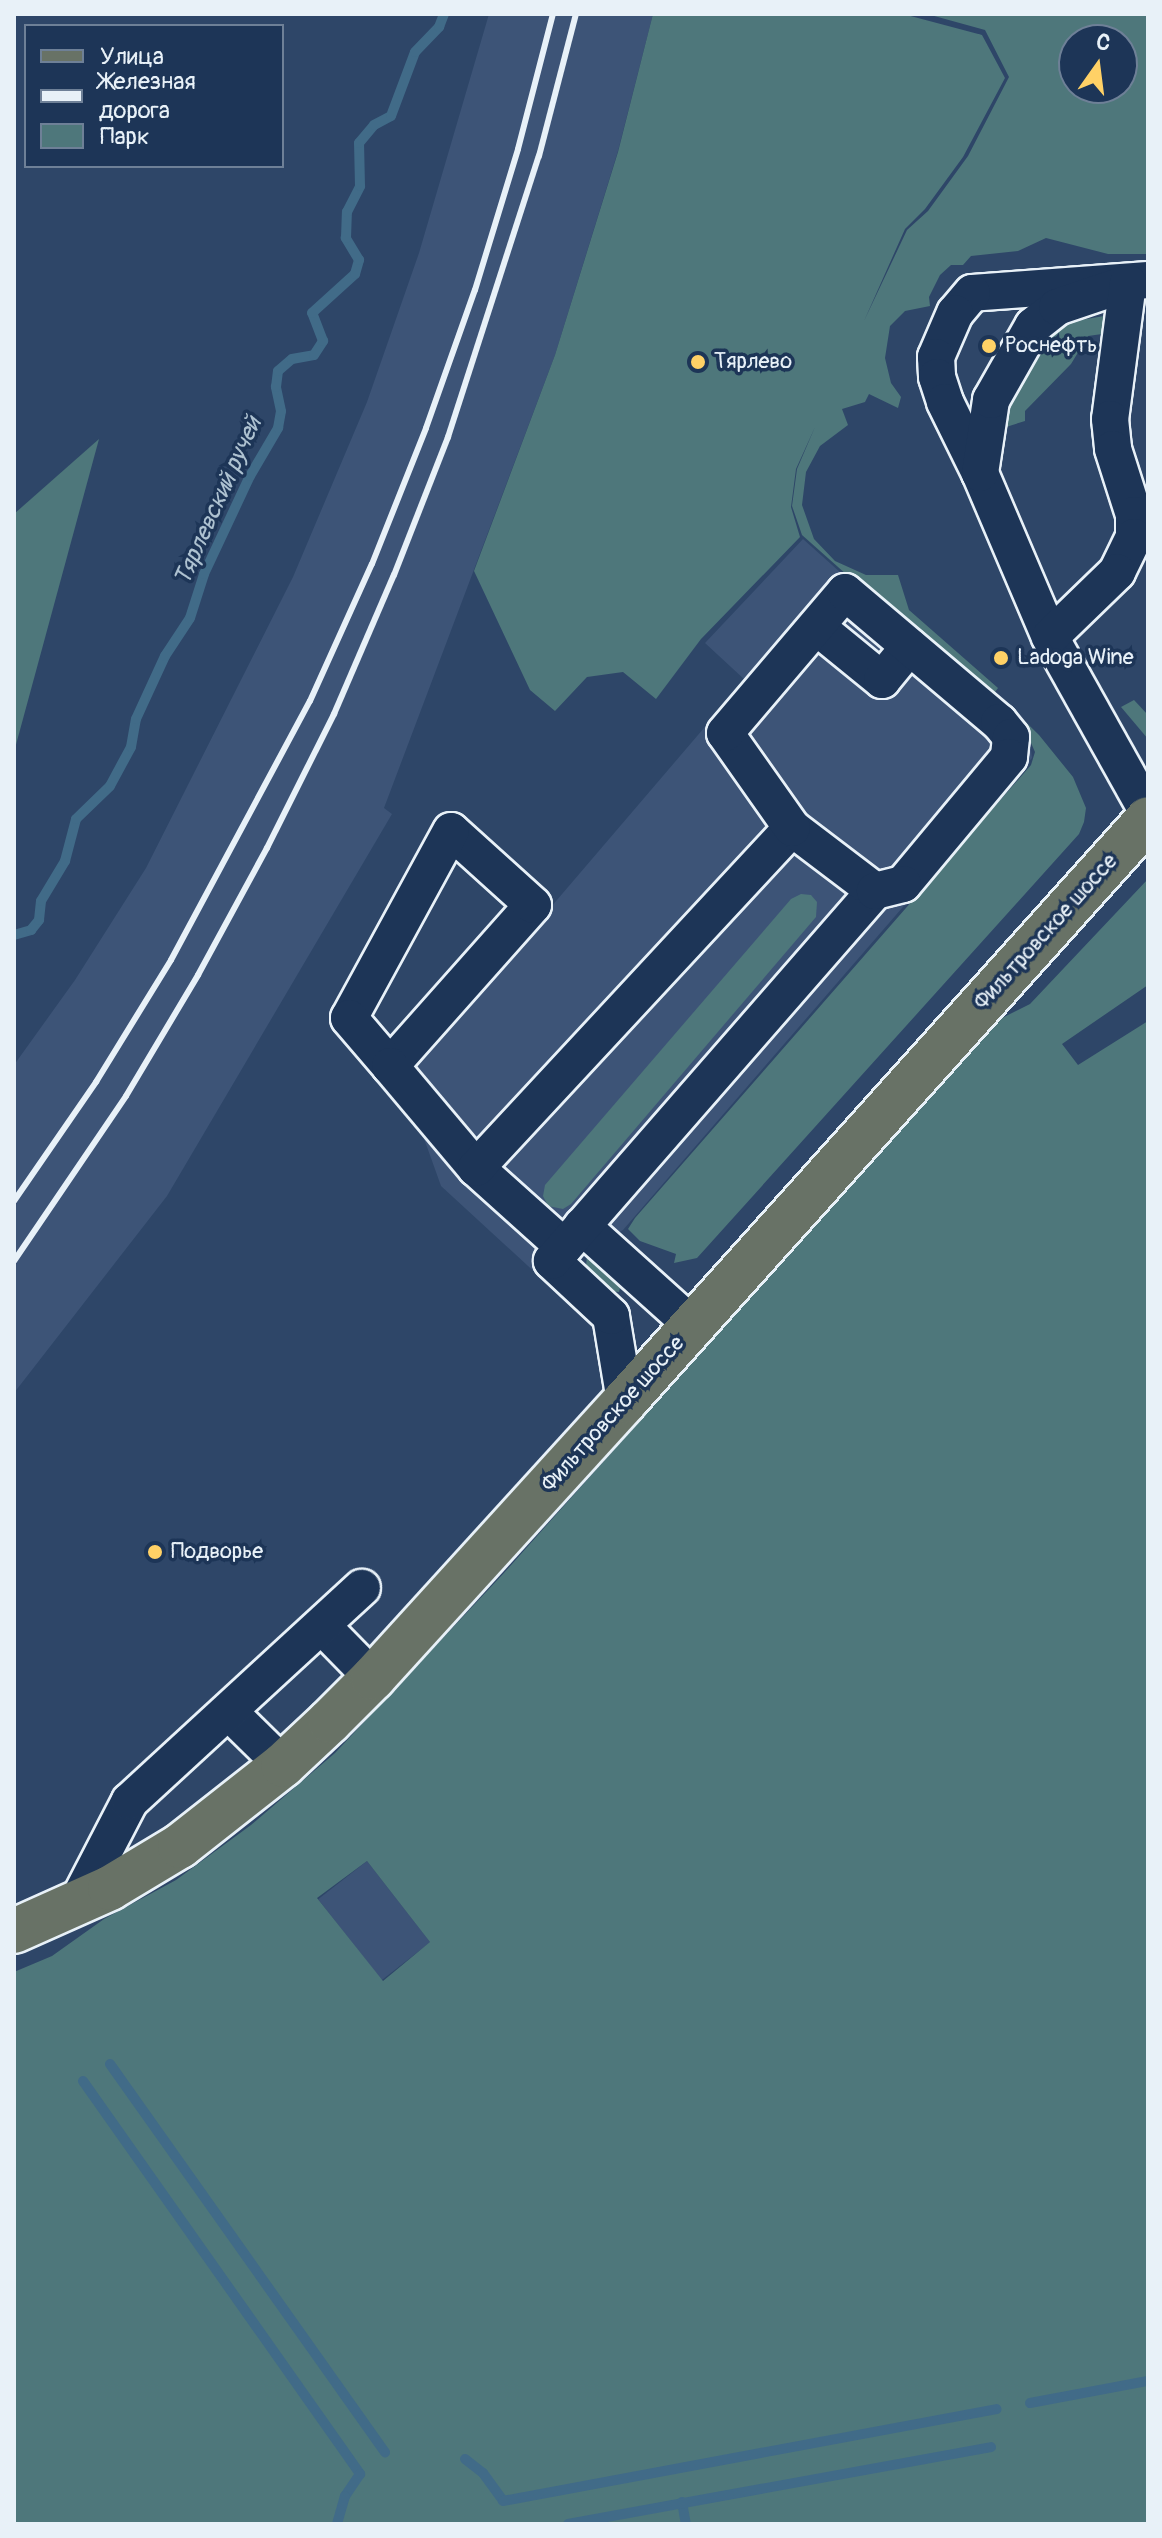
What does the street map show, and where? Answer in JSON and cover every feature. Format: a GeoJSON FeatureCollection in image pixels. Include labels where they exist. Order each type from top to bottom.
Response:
{"type":"FeatureCollection","features":[{"type":"Feature","properties":{"kind":"main road","name":"Фильтровское шоссе"},"geometry":{"type":"LineString","coordinates":[[14,1931],[76,1905],[180,1846],[283,1765],[373,1678],[1148,819]]}},
{"type":"Feature","properties":{"kind":"lane"},"geometry":{"type":"LineString","coordinates":[[1138,281],[972,293],[955,313],[936,357],[937,377],[945,402],[980,473],[1050,637],[1148,812]]}},
{"type":"Feature","properties":{"kind":"lane"},"geometry":{"type":"LineString","coordinates":[[980,473],[991,400],[1033,326],[1057,307],[1138,281]]}},
{"type":"Feature","properties":{"kind":"lane"},"geometry":{"type":"LineString","coordinates":[[1050,637],[1117,572],[1134,537],[1134,515],[1113,449],[1110,419],[1138,281]]}},
{"type":"Feature","properties":{"kind":"lane"},"geometry":{"type":"LineString","coordinates":[[625,1401],[611,1316],[552,1261],[875,891],[903,884],[1009,757],[1011,737],[999,722],[909,647],[882,680],[817,627],[725,733],[792,828],[875,891]]}},
{"type":"Feature","properties":{"kind":"lane"},"geometry":{"type":"LineString","coordinates":[[476,1168],[792,828]]}},
{"type":"Feature","properties":{"kind":"lane"},"geometry":{"type":"LineString","coordinates":[[390,1066],[533,905],[451,831],[349,1018],[476,1168],[693,1326]]}},
{"type":"Feature","properties":{"kind":"lane"},"geometry":{"type":"LineString","coordinates":[[76,1905],[130,1801],[230,1713],[362,1588]]}},
{"type":"Feature","properties":{"kind":"lane"},"geometry":{"type":"LineString","coordinates":[[323,1627],[373,1678]]}},
{"type":"Feature","properties":{"kind":"lane"},"geometry":{"type":"LineString","coordinates":[[230,1713],[283,1765]]}},
{"type":"Feature","properties":{"kind":"shaded area"},"geometry":{"type":"Polygon","coordinates":[[[489,14],[653,14],[618,151],[555,355],[384,808],[392,814],[167,1196],[14,1393],[14,1065],[75,980],[146,868],[293,577],[367,402],[419,253],[489,14]]]}},
{"type":"Feature","properties":{"kind":"shaded area"},"geometry":{"type":"Polygon","coordinates":[[[803,539],[1030,742],[1032,758],[623,1230],[584,1252],[553,1289],[441,1186],[412,1105],[415,1066],[745,680],[705,643],[803,539]]]}},
{"type":"Feature","properties":{"kind":"shaded area"},"geometry":{"type":"Polygon","coordinates":[[[367,1861],[430,1942],[382,1980],[318,1899],[367,1861]]]}},
{"type":"Feature","properties":{"kind":"green space","name":"Тярлево"},"geometry":{"type":"Polygon","coordinates":[[[653,14],[903,14],[982,35],[1005,78],[963,157],[925,209],[905,229],[864,321],[907,230],[928,211],[968,156],[1009,77],[985,30],[927,14],[1148,14],[1148,254],[1108,254],[1046,238],[1018,251],[971,256],[963,265],[951,265],[940,275],[929,297],[930,306],[905,311],[890,326],[885,358],[891,383],[901,397],[898,408],[869,394],[865,402],[842,409],[848,425],[820,446],[806,472],[802,505],[814,539],[835,561],[866,575],[898,575],[909,610],[998,688],[995,692],[1039,735],[1073,777],[1086,808],[1084,822],[1079,834],[697,1258],[674,1263],[676,1254],[640,1241],[628,1229],[635,1218],[1031,765],[1035,752],[1028,736],[802,535],[792,506],[797,469],[815,427],[796,469],[791,507],[800,537],[701,639],[656,699],[623,672],[587,677],[555,711],[530,690],[474,571],[555,355],[618,152],[653,14]]]}},
{"type":"Feature","properties":{"kind":"green space"},"geometry":{"type":"Polygon","coordinates":[[[1110,315],[1112,325],[1102,334],[1088,336],[1071,364],[1025,411],[1025,421],[1003,428],[1004,410],[1028,355],[1063,323],[1110,315]]]}},
{"type":"Feature","properties":{"kind":"green space"},"geometry":{"type":"Polygon","coordinates":[[[99,439],[14,752],[14,514],[99,439]]]}},
{"type":"Feature","properties":{"kind":"green space"},"geometry":{"type":"Polygon","coordinates":[[[1134,700],[1148,715],[1148,739],[1121,707],[1134,700]]]}},
{"type":"Feature","properties":{"kind":"green space"},"geometry":{"type":"Polygon","coordinates":[[[1148,879],[1148,985],[1062,1044],[1078,1065],[1148,1021],[1148,2524],[14,2524],[14,1972],[52,1956],[104,1919],[176,1880],[251,1825],[335,1753],[503,1574],[998,1020],[1030,1004],[1148,879]],[[367,1861],[317,1898],[383,1981],[430,1942],[367,1861]]]}},
{"type":"Feature","properties":{"kind":"green space"},"geometry":{"type":"Polygon","coordinates":[[[801,894],[811,895],[817,902],[816,917],[571,1204],[563,1209],[548,1206],[543,1196],[545,1185],[791,899],[801,894]]]}},
{"type":"Feature","properties":{"kind":"green space"},"geometry":{"type":"Polygon","coordinates":[[[587,1255],[621,1284],[619,1292],[609,1291],[586,1267],[587,1255]]]}},
{"type":"Feature","properties":{"kind":"waterway","name":"Тярлевский ручей"},"geometry":{"type":"LineString","coordinates":[[14,935],[31,930],[39,920],[41,901],[65,861],[76,819],[110,786],[131,747],[136,719],[165,656],[190,618],[204,574],[250,476],[278,428],[281,411],[276,387],[278,371],[292,359],[314,355],[323,341],[312,313],[355,274],[359,260],[346,238],[347,212],[360,186],[359,143],[374,125],[391,116],[415,52],[439,27],[444,14]]}},
{"type":"Feature","properties":{"kind":"waterway"},"geometry":{"type":"LineString","coordinates":[[110,2064],[385,2453]]}},
{"type":"Feature","properties":{"kind":"waterway"},"geometry":{"type":"LineString","coordinates":[[83,2081],[360,2474],[345,2496],[337,2524]]}},
{"type":"Feature","properties":{"kind":"waterway"},"geometry":{"type":"LineString","coordinates":[[1030,2403],[1148,2381]]}},
{"type":"Feature","properties":{"kind":"waterway"},"geometry":{"type":"LineString","coordinates":[[465,2459],[483,2473],[503,2501],[997,2409]]}},
{"type":"Feature","properties":{"kind":"waterway"},"geometry":{"type":"LineString","coordinates":[[568,2524],[991,2447]]}},
{"type":"Feature","properties":{"kind":"waterway"},"geometry":{"type":"LineString","coordinates":[[682,2502],[686,2524]]}},
{"type":"Feature","properties":{"kind":"railway"},"geometry":{"type":"LineString","coordinates":[[14,1201],[96,1082],[171,960],[310,701],[372,564],[426,428],[475,290],[518,149],[553,14]]}},
{"type":"Feature","properties":{"kind":"railway"},"geometry":{"type":"LineString","coordinates":[[14,1261],[126,1096],[198,975],[267,848],[334,714],[394,575],[448,437],[539,156],[576,14]]}},
{"type":"Feature","properties":{"kind":"place","name":"Роснефть"},"geometry":{"type":"Point","coordinates":[989,346]}},
{"type":"Feature","properties":{"kind":"place","name":"Тярлево"},"geometry":{"type":"Point","coordinates":[698,362]}},
{"type":"Feature","properties":{"kind":"place","name":"Ladoga Wine"},"geometry":{"type":"Point","coordinates":[1001,658]}},
{"type":"Feature","properties":{"kind":"place","name":"Подворье"},"geometry":{"type":"Point","coordinates":[155,1552]}}]}
